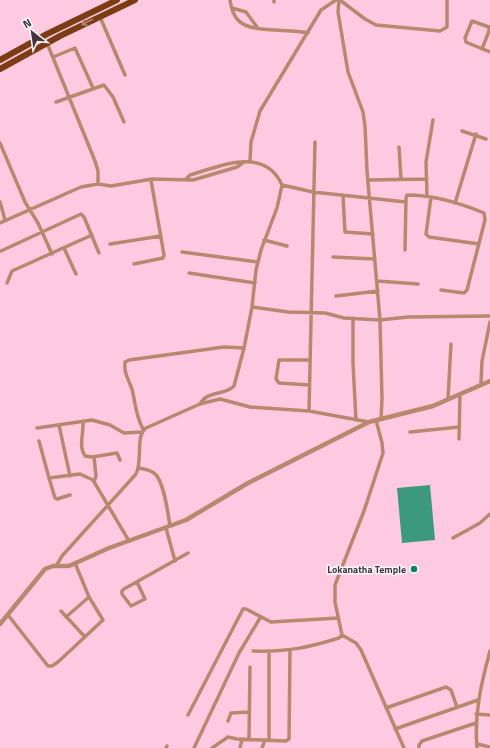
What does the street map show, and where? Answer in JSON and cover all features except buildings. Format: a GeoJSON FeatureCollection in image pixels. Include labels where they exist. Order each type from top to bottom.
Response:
{"type":"FeatureCollection","features":[{"type":"Feature","properties":{"kind":"highway"},"geometry":{"type":"LineString","coordinates":[[0,60],[47,34],[117,0]]}},
{"type":"Feature","properties":{"kind":"highway"},"geometry":{"type":"LineString","coordinates":[[0,69],[47,43],[135,0]]}},
{"type":"Feature","properties":{"kind":"street"},"geometry":{"type":"LineString","coordinates":[[230,0],[234,16],[239,22],[257,27],[297,30],[308,33]]}},
{"type":"Feature","properties":{"kind":"street"},"geometry":{"type":"LineString","coordinates":[[250,161],[251,142],[260,111],[321,10],[336,0]]}},
{"type":"Feature","properties":{"kind":"street"},"geometry":{"type":"LineString","coordinates":[[340,0],[365,19],[376,24],[440,31],[447,27],[447,0]]}},
{"type":"Feature","properties":{"kind":"street"},"geometry":{"type":"LineString","coordinates":[[340,0],[338,16],[348,72],[363,112],[380,320],[382,399],[379,419],[383,453],[364,511],[335,585],[338,618],[342,635],[356,643],[361,650],[404,748]]}},
{"type":"Feature","properties":{"kind":"street"},"geometry":{"type":"LineString","coordinates":[[232,8],[246,12],[257,27]]}},
{"type":"Feature","properties":{"kind":"street"},"geometry":{"type":"LineString","coordinates":[[100,16],[125,75]]}},
{"type":"Feature","properties":{"kind":"street"},"geometry":{"type":"LineString","coordinates":[[482,49],[489,31],[489,27],[472,21],[465,40],[468,43],[482,49],[490,52]]}},
{"type":"Feature","properties":{"kind":"street"},"geometry":{"type":"LineString","coordinates":[[47,43],[95,160],[98,171],[98,184]]}},
{"type":"Feature","properties":{"kind":"street"},"geometry":{"type":"LineString","coordinates":[[53,57],[75,48],[92,88]]}},
{"type":"Feature","properties":{"kind":"street"},"geometry":{"type":"LineString","coordinates":[[56,102],[92,88],[102,85],[106,86],[113,97],[124,122]]}},
{"type":"Feature","properties":{"kind":"street"},"geometry":{"type":"LineString","coordinates":[[433,120],[426,162],[429,196],[426,234],[429,237],[479,244]]}},
{"type":"Feature","properties":{"kind":"street"},"geometry":{"type":"LineString","coordinates":[[462,131],[486,138]]}},
{"type":"Feature","properties":{"kind":"street"},"geometry":{"type":"LineString","coordinates":[[455,203],[476,134]]}},
{"type":"Feature","properties":{"kind":"street"},"geometry":{"type":"LineString","coordinates":[[309,411],[314,142]]}},
{"type":"Feature","properties":{"kind":"street"},"geometry":{"type":"LineString","coordinates":[[0,143],[29,209],[52,254]]}},
{"type":"Feature","properties":{"kind":"street"},"geometry":{"type":"LineString","coordinates":[[399,147],[401,179]]}},
{"type":"Feature","properties":{"kind":"street"},"geometry":{"type":"LineString","coordinates":[[0,223],[71,191],[98,184],[111,186],[151,180],[193,180],[237,167],[244,162],[250,161],[267,166],[279,177],[282,185],[277,208],[264,240],[258,262],[252,307],[244,348],[234,386],[230,390],[207,396],[200,404]]}},
{"type":"Feature","properties":{"kind":"street"},"geometry":{"type":"LineString","coordinates":[[368,180],[427,179]]}},
{"type":"Feature","properties":{"kind":"street"},"geometry":{"type":"LineString","coordinates":[[134,264],[163,258],[161,236],[151,180]]}},
{"type":"Feature","properties":{"kind":"street"},"geometry":{"type":"LineString","coordinates":[[282,185],[313,192],[406,202]]}},
{"type":"Feature","properties":{"kind":"street"},"geometry":{"type":"LineString","coordinates":[[343,195],[344,230],[347,232],[373,234]]}},
{"type":"Feature","properties":{"kind":"street"},"geometry":{"type":"LineString","coordinates":[[405,250],[407,195],[429,196],[469,207],[485,215],[466,292],[441,290]]}},
{"type":"Feature","properties":{"kind":"street"},"geometry":{"type":"LineString","coordinates":[[0,202],[5,220]]}},
{"type":"Feature","properties":{"kind":"street"},"geometry":{"type":"LineString","coordinates":[[1,251],[81,214],[84,217],[99,253]]}},
{"type":"Feature","properties":{"kind":"street"},"geometry":{"type":"LineString","coordinates":[[7,283],[12,272],[92,235]]}},
{"type":"Feature","properties":{"kind":"street"},"geometry":{"type":"LineString","coordinates":[[110,244],[161,236]]}},
{"type":"Feature","properties":{"kind":"street"},"geometry":{"type":"LineString","coordinates":[[264,240],[287,246]]}},
{"type":"Feature","properties":{"kind":"street"},"geometry":{"type":"LineString","coordinates":[[64,248],[76,274]]}},
{"type":"Feature","properties":{"kind":"street"},"geometry":{"type":"LineString","coordinates":[[182,252],[258,262]]}},
{"type":"Feature","properties":{"kind":"street"},"geometry":{"type":"LineString","coordinates":[[333,257],[375,259]]}},
{"type":"Feature","properties":{"kind":"street"},"geometry":{"type":"LineString","coordinates":[[189,273],[255,283]]}},
{"type":"Feature","properties":{"kind":"street"},"geometry":{"type":"LineString","coordinates":[[377,281],[418,284]]}},
{"type":"Feature","properties":{"kind":"street"},"geometry":{"type":"LineString","coordinates":[[336,296],[378,291]]}},
{"type":"Feature","properties":{"kind":"street"},"geometry":{"type":"LineString","coordinates":[[252,307],[310,313],[325,313],[344,318],[380,320],[408,317],[490,316]]}},
{"type":"Feature","properties":{"kind":"street"},"geometry":{"type":"LineString","coordinates":[[353,318],[353,363],[356,420]]}},
{"type":"Feature","properties":{"kind":"street"},"geometry":{"type":"LineString","coordinates":[[482,383],[482,361],[490,322]]}},
{"type":"Feature","properties":{"kind":"street"},"geometry":{"type":"LineString","coordinates":[[448,399],[450,344]]}},
{"type":"Feature","properties":{"kind":"street"},"geometry":{"type":"LineString","coordinates":[[56,567],[62,556],[132,480],[139,468],[143,431],[137,416],[132,390],[125,376],[125,363],[127,360],[224,347],[244,348]]}},
{"type":"Feature","properties":{"kind":"street"},"geometry":{"type":"LineString","coordinates":[[309,385],[280,383],[276,379],[279,360],[310,360]]}},
{"type":"Feature","properties":{"kind":"street"},"geometry":{"type":"LineString","coordinates":[[0,624],[42,572],[49,567],[66,567],[129,541],[186,520],[248,483],[369,422],[433,406],[482,383],[490,381]]}},
{"type":"Feature","properties":{"kind":"street"},"geometry":{"type":"LineString","coordinates":[[459,439],[460,393]]}},
{"type":"Feature","properties":{"kind":"street"},"geometry":{"type":"LineString","coordinates":[[37,428],[83,421],[98,421],[124,433],[143,431],[200,404],[220,399],[250,407],[309,411],[369,422]]}},
{"type":"Feature","properties":{"kind":"street"},"geometry":{"type":"LineString","coordinates":[[83,421],[84,434],[81,445],[83,454],[87,457],[94,457],[117,453],[120,460]]}},
{"type":"Feature","properties":{"kind":"street"},"geometry":{"type":"LineString","coordinates":[[59,425],[70,476]]}},
{"type":"Feature","properties":{"kind":"street"},"geometry":{"type":"LineString","coordinates":[[410,432],[459,427]]}},
{"type":"Feature","properties":{"kind":"street"},"geometry":{"type":"LineString","coordinates":[[39,442],[55,498],[57,499],[70,495]]}},
{"type":"Feature","properties":{"kind":"street"},"geometry":{"type":"LineString","coordinates":[[94,457],[96,476],[94,482]]}},
{"type":"Feature","properties":{"kind":"street"},"geometry":{"type":"LineString","coordinates":[[139,468],[154,473],[158,478],[163,491],[168,527],[175,560]]}},
{"type":"Feature","properties":{"kind":"street"},"geometry":{"type":"LineString","coordinates":[[49,478],[87,476],[94,482],[129,541]]}},
{"type":"Feature","properties":{"kind":"street"},"geometry":{"type":"LineString","coordinates":[[453,538],[480,523],[490,514]]}},
{"type":"Feature","properties":{"kind":"street"},"geometry":{"type":"LineString","coordinates":[[137,582],[145,598],[131,606],[122,592],[137,582],[188,553]]}},
{"type":"Feature","properties":{"kind":"street"},"geometry":{"type":"LineString","coordinates":[[8,615],[48,666],[52,666],[58,662],[103,620],[89,597],[75,563]]}},
{"type":"Feature","properties":{"kind":"street"},"geometry":{"type":"LineString","coordinates":[[66,617],[89,597]]}},
{"type":"Feature","properties":{"kind":"street"},"geometry":{"type":"LineString","coordinates":[[188,715],[242,610],[246,609],[260,618],[271,622],[338,618]]}},
{"type":"Feature","properties":{"kind":"street"},"geometry":{"type":"LineString","coordinates":[[61,611],[84,638]]}},
{"type":"Feature","properties":{"kind":"street"},"geometry":{"type":"LineString","coordinates":[[194,748],[240,653],[260,618]]}},
{"type":"Feature","properties":{"kind":"street"},"geometry":{"type":"LineString","coordinates":[[253,651],[290,651],[327,642],[342,635]]}},
{"type":"Feature","properties":{"kind":"street"},"geometry":{"type":"LineString","coordinates":[[212,748],[225,737],[286,741],[290,737],[290,651]]}},
{"type":"Feature","properties":{"kind":"street"},"geometry":{"type":"LineString","coordinates":[[490,651],[476,714],[477,746],[490,747]]}},
{"type":"Feature","properties":{"kind":"street"},"geometry":{"type":"LineString","coordinates":[[262,748],[267,740],[269,652]]}},
{"type":"Feature","properties":{"kind":"street"},"geometry":{"type":"LineString","coordinates":[[249,739],[250,667]]}},
{"type":"Feature","properties":{"kind":"street"},"geometry":{"type":"LineString","coordinates":[[386,708],[446,687],[450,688],[457,707]]}},
{"type":"Feature","properties":{"kind":"street"},"geometry":{"type":"LineString","coordinates":[[395,729],[478,700]]}},
{"type":"Feature","properties":{"kind":"street"},"geometry":{"type":"LineString","coordinates":[[228,721],[231,712],[249,712]]}},
{"type":"Feature","properties":{"kind":"street"},"geometry":{"type":"LineString","coordinates":[[476,714],[490,716]]}},
{"type":"Feature","properties":{"kind":"street"},"geometry":{"type":"LineString","coordinates":[[419,748],[419,745],[422,742],[476,723]]}},
{"type":"Feature","properties":{"kind":"street"},"geometry":{"type":"LineString","coordinates":[[240,748],[242,739]]}},
{"type":"Feature","properties":{"kind":"shaded area"},"geometry":{"type":"Polygon","coordinates":[[[430,485],[435,540],[402,543],[397,488],[430,485]]]}},
{"type":"Feature","properties":{"kind":"place","name":"Lokanatha Temple"},"geometry":{"type":"Point","coordinates":[414,569]}}]}
